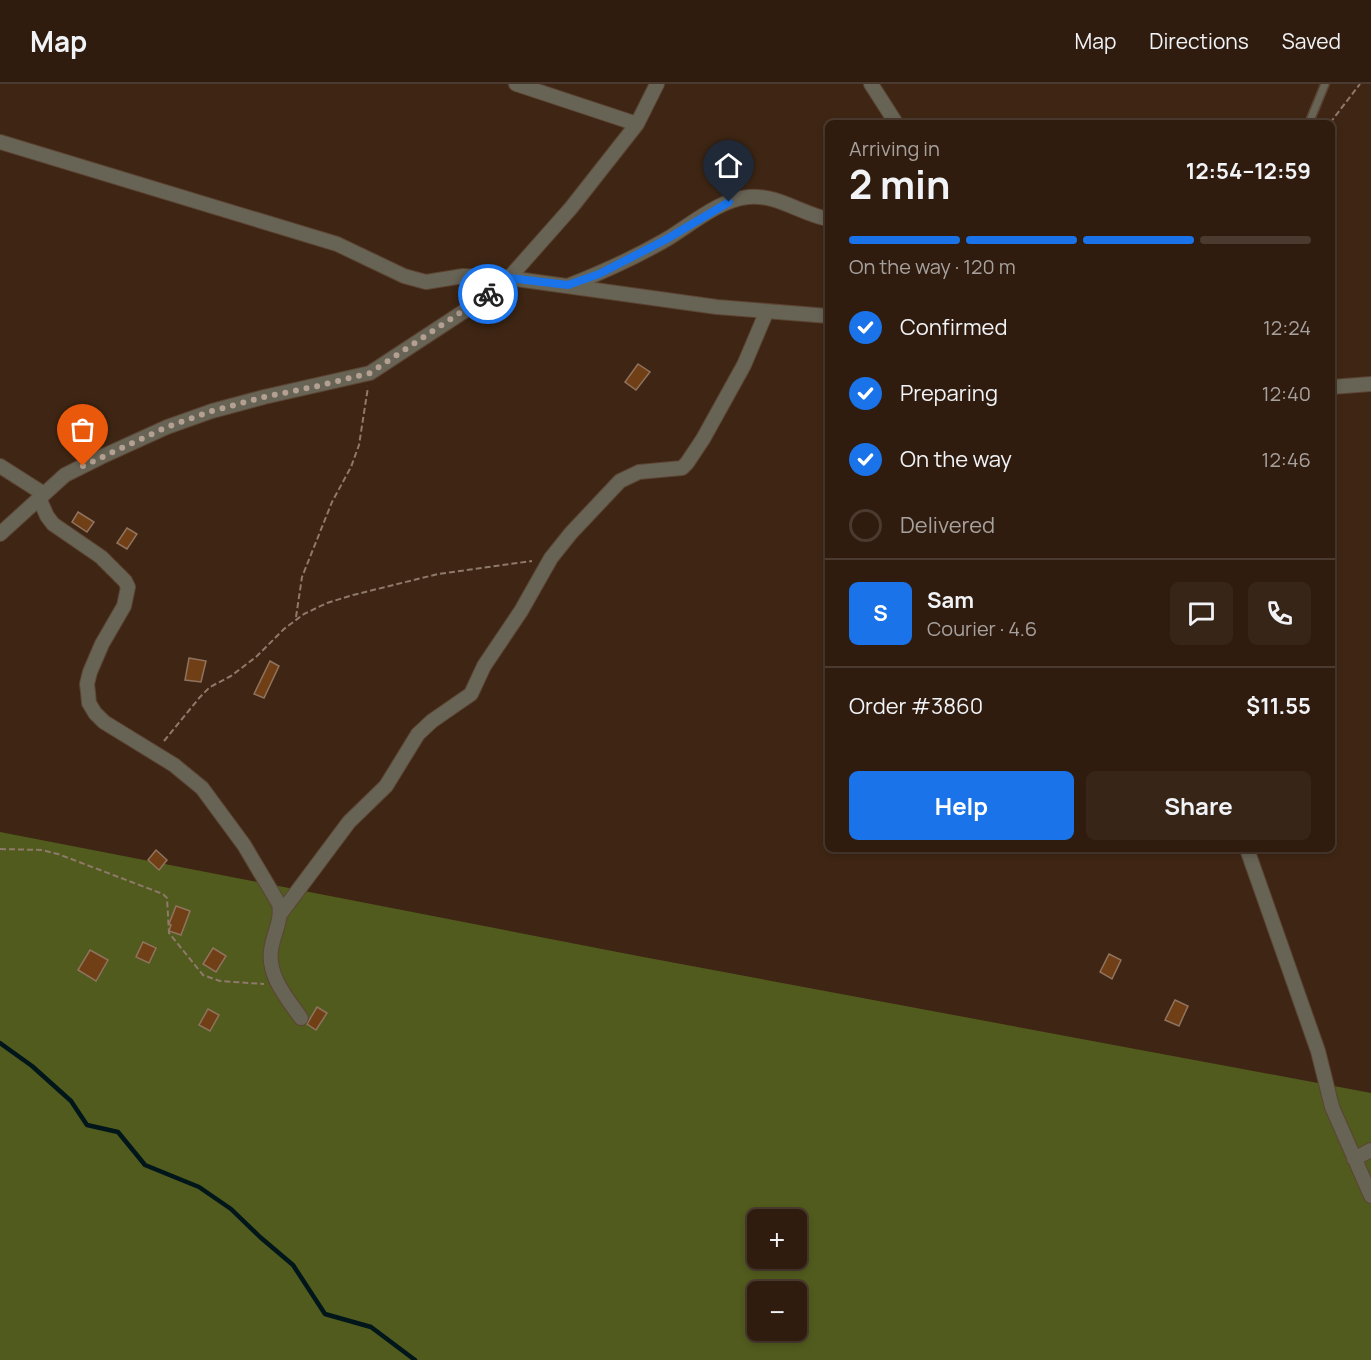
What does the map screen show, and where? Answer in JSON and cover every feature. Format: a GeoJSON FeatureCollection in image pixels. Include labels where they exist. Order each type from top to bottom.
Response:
{"type":"FeatureCollection","features":[{"type":"Feature","properties":{"kind":"street"},"geometry":{"type":"LineString","coordinates":[[516,84],[637,124]]}},
{"type":"Feature","properties":{"kind":"street"},"geometry":{"type":"LineString","coordinates":[[0,534],[65,475],[167,427],[212,411],[370,373],[463,312],[509,278],[571,208],[637,124],[657,84]]}},
{"type":"Feature","properties":{"kind":"street"},"geometry":{"type":"LineString","coordinates":[[871,84],[894,120]]}},
{"type":"Feature","properties":{"kind":"street"},"geometry":{"type":"LineString","coordinates":[[0,142],[337,244],[416,280],[437,281],[462,276],[509,278],[717,307],[825,316]]}},
{"type":"Feature","properties":{"kind":"street"},"geometry":{"type":"LineString","coordinates":[[568,285],[599,274],[665,240],[729,202],[748,197],[767,198],[825,218]]}},
{"type":"Feature","properties":{"kind":"street"},"geometry":{"type":"LineString","coordinates":[[301,1018],[279,986],[271,966],[270,955],[281,913],[349,822],[387,786],[418,734],[432,721],[471,694],[484,666],[521,611],[551,558],[571,533],[620,481],[639,472],[682,468],[687,463],[703,439],[744,364],[766,312]]}},
{"type":"Feature","properties":{"kind":"street"},"geometry":{"type":"LineString","coordinates":[[1335,387],[1371,384]]}},
{"type":"Feature","properties":{"kind":"street"},"geometry":{"type":"LineString","coordinates":[[0,466],[41,496],[47,516],[53,524],[101,558],[125,581],[128,587],[124,606],[102,644],[87,684],[90,703],[99,718],[174,765],[202,788],[244,845],[279,904],[281,913]]}},
{"type":"Feature","properties":{"kind":"street"},"geometry":{"type":"LineString","coordinates":[[1248,852],[1318,1051],[1332,1107],[1371,1196]]}},
{"type":"Feature","properties":{"kind":"street"},"geometry":{"type":"LineString","coordinates":[[1354,1159],[1371,1150]]}},
{"type":"Feature","properties":{"kind":"lane"},"geometry":{"type":"LineString","coordinates":[[1310,120],[1325,84]]}},
{"type":"Feature","properties":{"kind":"path"},"geometry":{"type":"LineString","coordinates":[[1332,120],[1360,84]]}},
{"type":"Feature","properties":{"kind":"path"},"geometry":{"type":"LineString","coordinates":[[296,619],[302,577],[332,502],[351,467],[358,445],[365,414],[370,373]]}},
{"type":"Feature","properties":{"kind":"path"},"geometry":{"type":"LineString","coordinates":[[155,753],[210,687],[231,676],[256,657],[296,619],[327,603],[438,574],[551,558]]}},
{"type":"Feature","properties":{"kind":"path"},"geometry":{"type":"LineString","coordinates":[[0,849],[42,850],[58,854],[163,894],[167,898],[169,933],[203,975],[220,981],[279,986]]}},
{"type":"Feature","properties":{"kind":"green space"},"geometry":{"type":"Polygon","coordinates":[[[0,832],[638,956],[1371,1093],[1371,1360],[0,1360],[0,832]]]}},
{"type":"Feature","properties":{"kind":"building"},"geometry":{"type":"Polygon","coordinates":[[[638,364],[650,372],[636,390],[625,382],[638,364]]]}},
{"type":"Feature","properties":{"kind":"building"},"geometry":{"type":"Polygon","coordinates":[[[78,512],[94,522],[87,532],[72,522],[78,512]]]}},
{"type":"Feature","properties":{"kind":"building"},"geometry":{"type":"Polygon","coordinates":[[[127,528],[137,534],[127,549],[117,543],[127,528]]]}},
{"type":"Feature","properties":{"kind":"building"},"geometry":{"type":"Polygon","coordinates":[[[189,658],[206,661],[201,682],[185,680],[189,658]]]}},
{"type":"Feature","properties":{"kind":"building"},"geometry":{"type":"Polygon","coordinates":[[[270,661],[279,666],[264,698],[254,694],[270,661]]]}},
{"type":"Feature","properties":{"kind":"building"},"geometry":{"type":"Polygon","coordinates":[[[156,850],[167,860],[159,870],[148,860],[156,850]]]}},
{"type":"Feature","properties":{"kind":"building"},"geometry":{"type":"Polygon","coordinates":[[[176,906],[190,911],[181,935],[169,931],[171,925],[169,924],[176,906]]]}},
{"type":"Feature","properties":{"kind":"building"},"geometry":{"type":"Polygon","coordinates":[[[143,942],[156,948],[149,963],[136,957],[143,942]]]}},
{"type":"Feature","properties":{"kind":"building"},"geometry":{"type":"Polygon","coordinates":[[[213,948],[226,956],[216,972],[203,964],[213,948]]]}},
{"type":"Feature","properties":{"kind":"building"},"geometry":{"type":"Polygon","coordinates":[[[90,950],[108,960],[96,981],[78,970],[90,950]]]}},
{"type":"Feature","properties":{"kind":"building"},"geometry":{"type":"Polygon","coordinates":[[[1109,954],[1121,960],[1112,979],[1100,972],[1109,954]]]}},
{"type":"Feature","properties":{"kind":"building"},"geometry":{"type":"Polygon","coordinates":[[[1175,1000],[1188,1006],[1179,1026],[1165,1020],[1175,1000]]]}},
{"type":"Feature","properties":{"kind":"building"},"geometry":{"type":"Polygon","coordinates":[[[317,1007],[327,1013],[316,1030],[307,1024],[317,1007]]]}},
{"type":"Feature","properties":{"kind":"building"},"geometry":{"type":"Polygon","coordinates":[[[208,1009],[219,1015],[210,1031],[199,1025],[208,1009]]]}},
{"type":"Feature","properties":{"kind":"waterway"},"geometry":{"type":"LineString","coordinates":[[0,1043],[32,1066],[71,1101],[87,1125],[118,1132],[145,1165],[199,1187],[231,1209],[293,1265],[325,1314],[371,1327],[415,1360]]}},
{"type":"Feature","properties":{"kind":"way so far"},"geometry":{"type":"LineString","coordinates":[[83,466],[167,427],[212,411],[370,373],[488,294]]}},
{"type":"Feature","properties":{"kind":"route"},"geometry":{"type":"LineString","coordinates":[[488,294],[509,278],[568,285],[599,274],[665,240],[729,202]]}}]}
